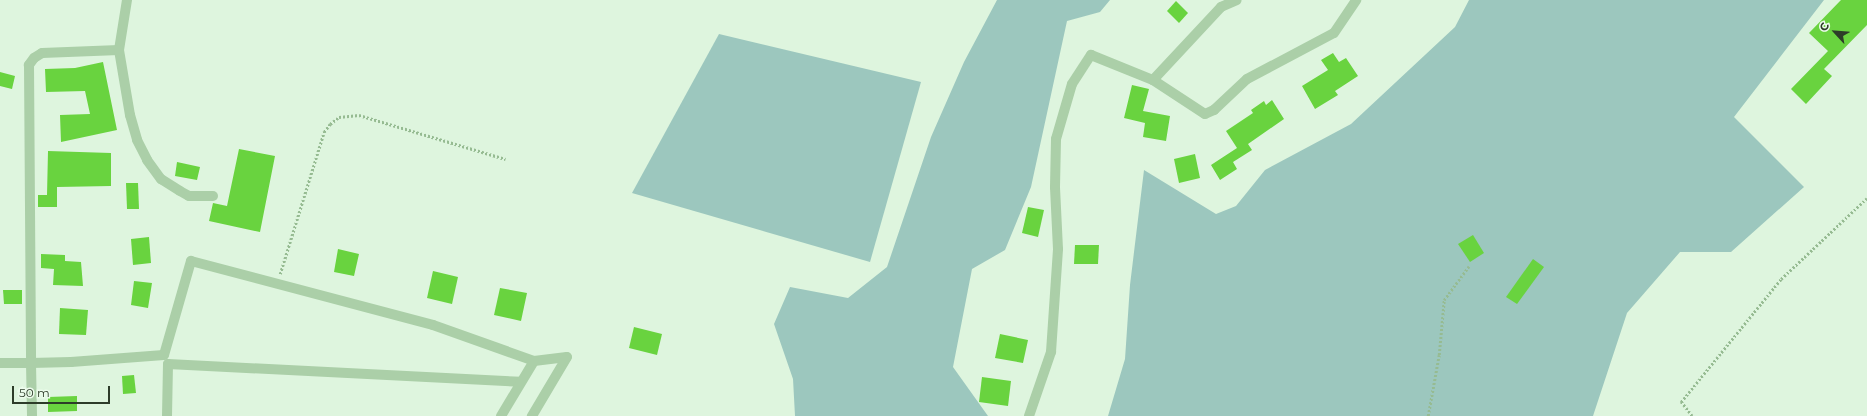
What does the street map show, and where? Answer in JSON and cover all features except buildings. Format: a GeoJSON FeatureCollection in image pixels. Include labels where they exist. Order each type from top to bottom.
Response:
{"type":"FeatureCollection","features":[{"type":"Feature","properties":{"kind":"street"},"geometry":{"type":"LineString","coordinates":[[127,0],[118,50],[130,115],[137,140],[147,160],[161,179],[189,196],[213,196]]}},
{"type":"Feature","properties":{"kind":"street"},"geometry":{"type":"LineString","coordinates":[[1153,80],[1221,7],[1236,0]]}},
{"type":"Feature","properties":{"kind":"street"},"geometry":{"type":"LineString","coordinates":[[1029,416],[1051,352],[1058,250],[1055,187],[1056,139],[1072,84],[1091,55],[1153,80],[1205,114],[1214,110],[1247,79],[1334,33],[1356,0]]}},
{"type":"Feature","properties":{"kind":"street"},"geometry":{"type":"LineString","coordinates":[[32,416],[29,65],[34,58],[42,52],[118,50]]}},
{"type":"Feature","properties":{"kind":"street"},"geometry":{"type":"LineString","coordinates":[[167,416],[166,359],[192,261],[433,324],[534,361],[567,357],[532,416]]}},
{"type":"Feature","properties":{"kind":"street"},"geometry":{"type":"LineString","coordinates":[[0,363],[166,359],[521,382]]}},
{"type":"Feature","properties":{"kind":"street"},"geometry":{"type":"LineString","coordinates":[[501,416],[534,361]]}},
{"type":"Feature","properties":{"kind":"path"},"geometry":{"type":"LineString","coordinates":[[277,284],[324,132],[330,124],[339,117],[359,116],[506,159]]}},
{"type":"Feature","properties":{"kind":"path"},"geometry":{"type":"LineString","coordinates":[[1692,416],[1681,402],[1782,279],[1867,198]]}},
{"type":"Feature","properties":{"kind":"path"},"geometry":{"type":"LineString","coordinates":[[1428,416],[1440,355],[1444,300],[1469,266]]}},
{"type":"Feature","properties":{"kind":"shaded area"},"geometry":{"type":"Polygon","coordinates":[[[997,0],[1110,0],[1100,12],[1067,21],[1031,187],[1005,250],[972,269],[953,367],[988,416],[795,416],[793,379],[774,324],[790,287],[848,298],[887,267],[931,137],[964,62],[997,0]]]}},
{"type":"Feature","properties":{"kind":"shaded area"},"geometry":{"type":"Polygon","coordinates":[[[1469,0],[1824,0],[1734,117],[1804,187],[1731,252],[1680,252],[1627,313],[1593,416],[1108,416],[1125,359],[1130,285],[1144,170],[1216,214],[1236,206],[1265,170],[1351,124],[1455,27],[1469,0]]]}},
{"type":"Feature","properties":{"kind":"shaded area"},"geometry":{"type":"Polygon","coordinates":[[[719,34],[921,82],[870,262],[632,193],[719,34]]]}}]}
